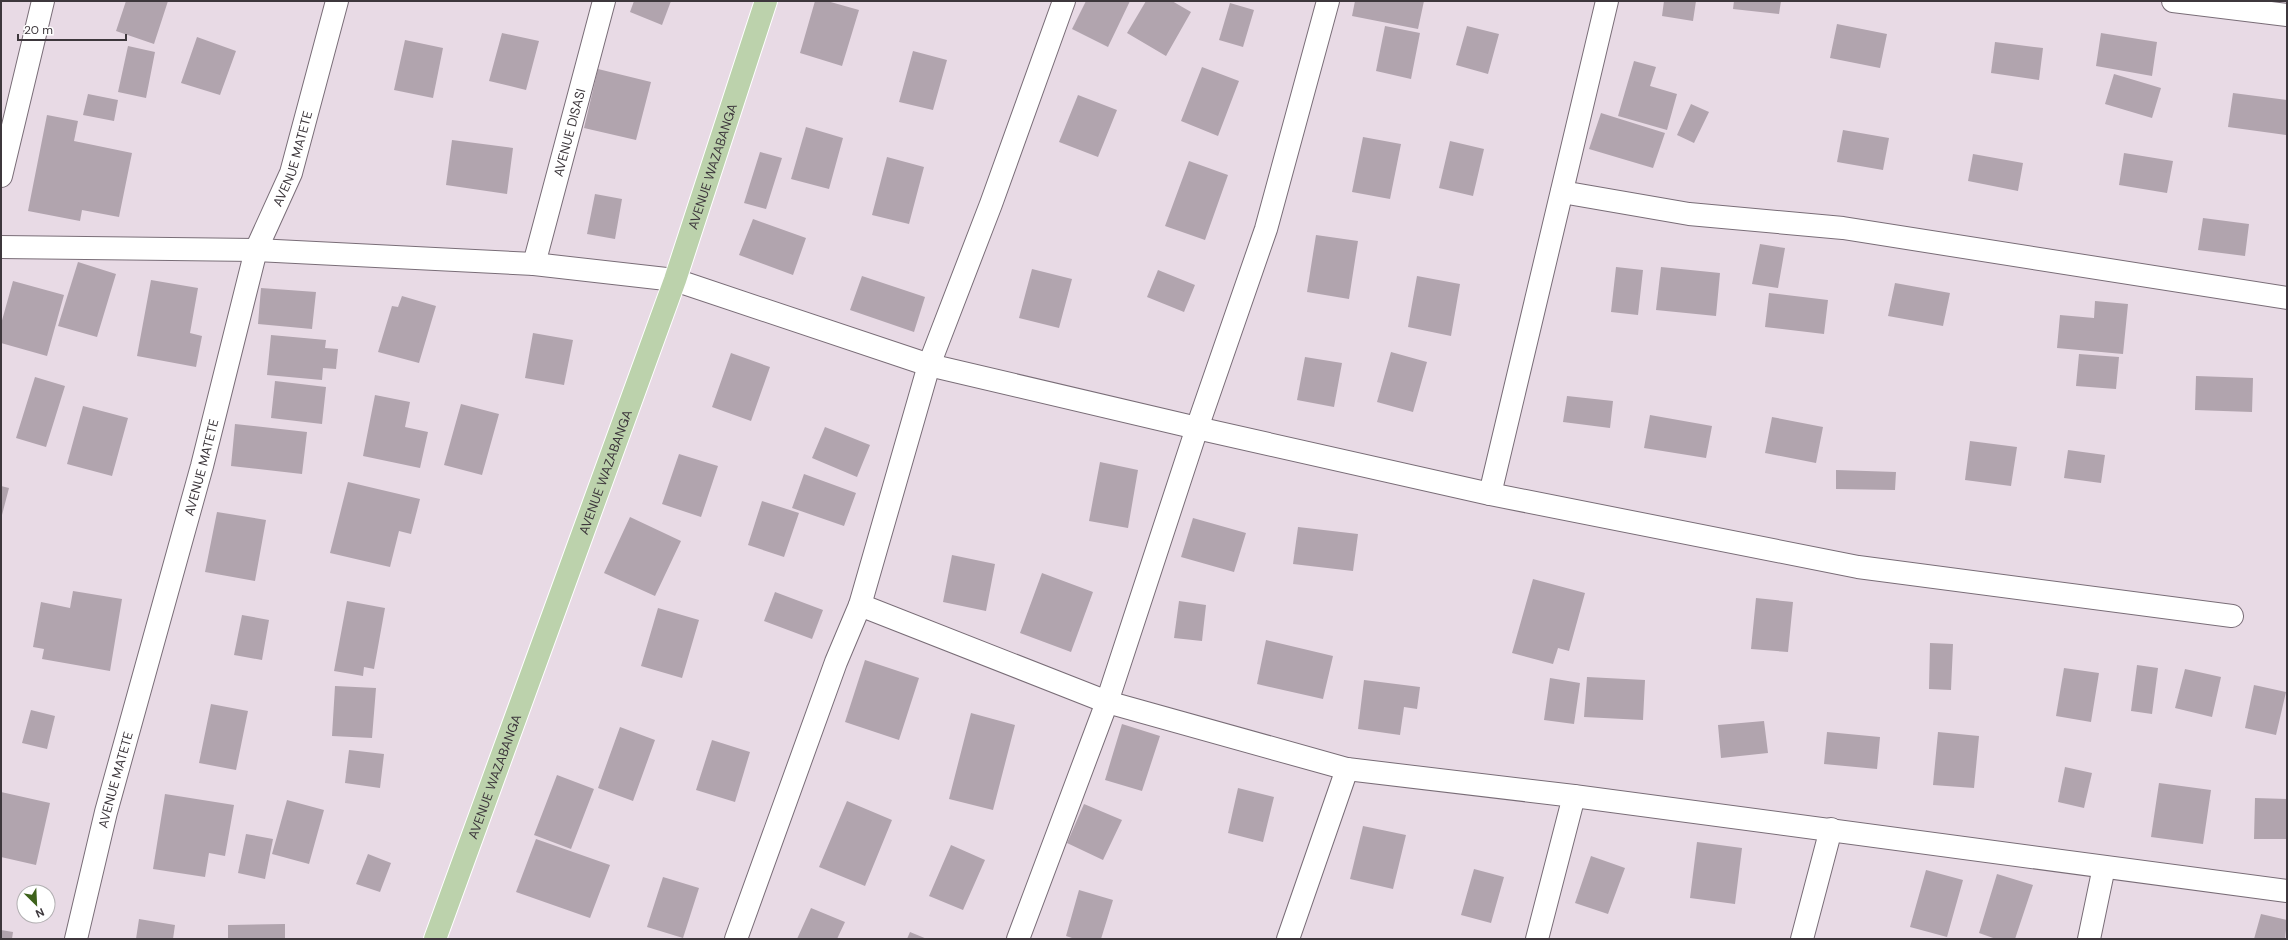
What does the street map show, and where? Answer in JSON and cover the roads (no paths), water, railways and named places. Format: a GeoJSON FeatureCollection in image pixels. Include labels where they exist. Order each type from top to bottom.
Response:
{"type":"FeatureCollection","features":[{"type":"Feature","properties":{"kind":"main road","name":"AVENUE WAZABANGA"},"geometry":{"type":"LineString","coordinates":[[435,939],[675,280],[766,1]]}},
{"type":"Feature","properties":{"kind":"street"},"geometry":{"type":"LineString","coordinates":[[1,176],[43,1]]}},
{"type":"Feature","properties":{"kind":"street","name":"AVENUE MATETE"},"geometry":{"type":"LineString","coordinates":[[76,939],[106,812],[202,466],[256,250],[291,173],[337,1]]}},
{"type":"Feature","properties":{"kind":"street","name":"AVENUE DISASI"},"geometry":{"type":"LineString","coordinates":[[534,264],[604,1]]}},
{"type":"Feature","properties":{"kind":"street"},"geometry":{"type":"LineString","coordinates":[[736,939],[836,662],[860,605],[929,365],[991,204],[1064,1]]}},
{"type":"Feature","properties":{"kind":"street"},"geometry":{"type":"LineString","coordinates":[[1018,939],[1107,702],[1197,428],[1266,229],[1328,1]]}},
{"type":"Feature","properties":{"kind":"street"},"geometry":{"type":"LineString","coordinates":[[1490,494],[1606,1]]}},
{"type":"Feature","properties":{"kind":"street"},"geometry":{"type":"LineString","coordinates":[[2174,1],[2287,15]]}},
{"type":"Feature","properties":{"kind":"street"},"geometry":{"type":"LineString","coordinates":[[1562,192],[1688,214],[1843,228],[2287,298]]}},
{"type":"Feature","properties":{"kind":"street"},"geometry":{"type":"LineString","coordinates":[[1,247],[256,250],[534,264],[675,280],[929,365],[1197,428],[1490,494],[1858,567],[2232,616]]}},
{"type":"Feature","properties":{"kind":"street"},"geometry":{"type":"LineString","coordinates":[[860,605],[1107,702],[1347,769],[1574,796],[2287,891]]}},
{"type":"Feature","properties":{"kind":"street"},"geometry":{"type":"LineString","coordinates":[[1288,939],[1347,769]]}},
{"type":"Feature","properties":{"kind":"street"},"geometry":{"type":"LineString","coordinates":[[1537,939],[1574,796]]}},
{"type":"Feature","properties":{"kind":"street"},"geometry":{"type":"LineString","coordinates":[[1802,939],[1831,830]]}},
{"type":"Feature","properties":{"kind":"street"},"geometry":{"type":"LineString","coordinates":[[2089,939],[2104,866]]}}]}
